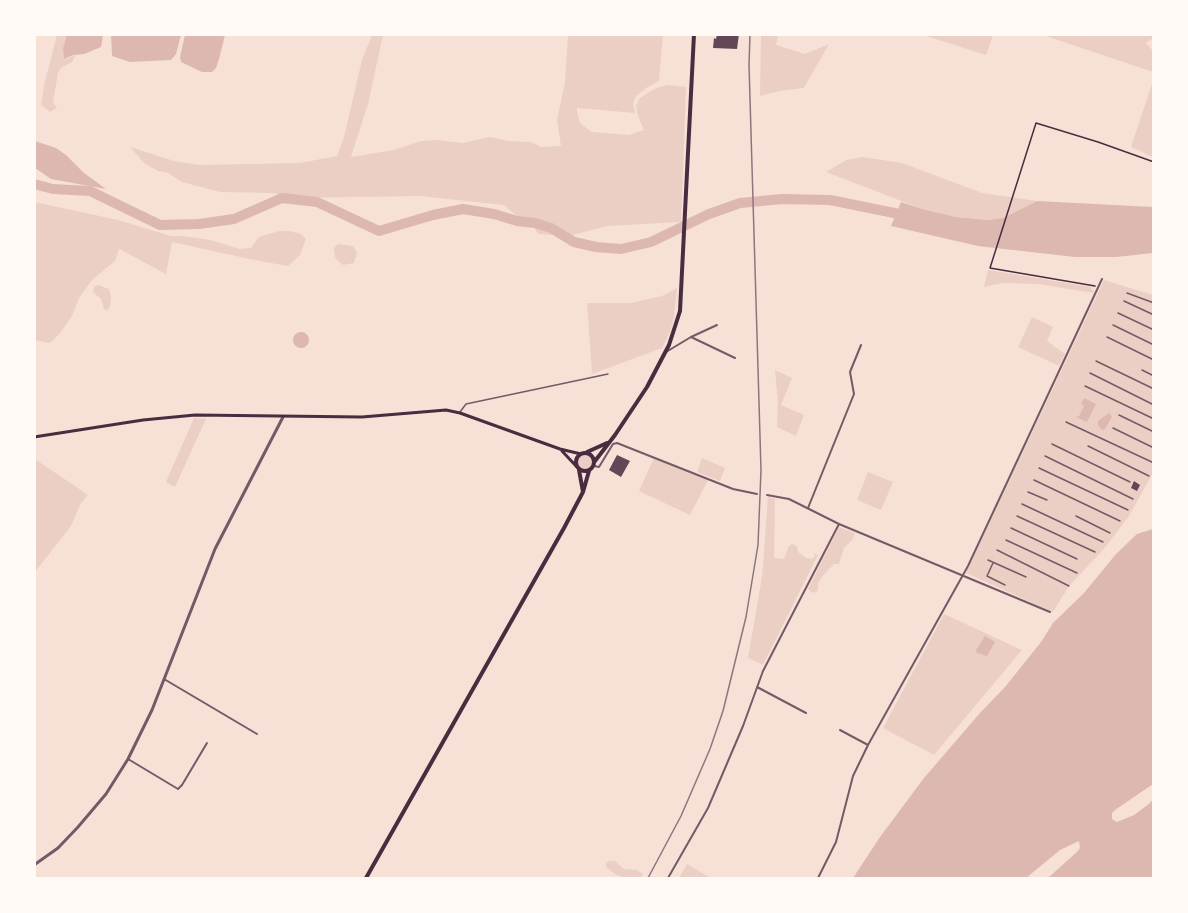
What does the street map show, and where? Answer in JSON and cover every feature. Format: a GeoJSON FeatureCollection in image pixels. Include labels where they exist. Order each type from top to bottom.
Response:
{"type":"FeatureCollection","features":[{"type":"Feature","properties":{"kind":"main road"},"geometry":{"type":"LineString","coordinates":[[366,879],[583,492],[589,471],[647,387],[669,345],[680,311],[694,34]]}},
{"type":"Feature","properties":{"kind":"main road"},"geometry":{"type":"LineString","coordinates":[[34,437],[143,420],[195,415],[362,417],[446,410],[560,449],[591,455],[595,463]]}},
{"type":"Feature","properties":{"kind":"main road"},"geometry":{"type":"LineString","coordinates":[[583,492],[576,461],[583,453],[611,441]]}},
{"type":"Feature","properties":{"kind":"main road"},"geometry":{"type":"LineString","coordinates":[[560,449],[578,468],[584,472],[589,471]]}},
{"type":"Feature","properties":{"kind":"street"},"geometry":{"type":"LineString","coordinates":[[818,879],[836,842],[853,776],[963,574],[1102,279]]}},
{"type":"Feature","properties":{"kind":"street"},"geometry":{"type":"LineString","coordinates":[[666,352],[717,325]]}},
{"type":"Feature","properties":{"kind":"street"},"geometry":{"type":"LineString","coordinates":[[691,337],[735,358]]}},
{"type":"Feature","properties":{"kind":"street"},"geometry":{"type":"LineString","coordinates":[[808,508],[854,394],[850,372],[861,345]]}},
{"type":"Feature","properties":{"kind":"street"},"geometry":{"type":"LineString","coordinates":[[34,866],[58,848],[78,827],[106,794],[128,759],[146,725],[214,549],[283,417]]}},
{"type":"Feature","properties":{"kind":"street"},"geometry":{"type":"LineString","coordinates":[[595,463],[599,467],[613,444],[617,443],[733,489],[757,494]]}},
{"type":"Feature","properties":{"kind":"street"},"geometry":{"type":"LineString","coordinates":[[767,495],[789,500],[839,524],[1050,612]]}},
{"type":"Feature","properties":{"kind":"street"},"geometry":{"type":"LineString","coordinates":[[668,879],[708,808],[740,734],[763,671],[839,524]]}},
{"type":"Feature","properties":{"kind":"street"},"geometry":{"type":"LineString","coordinates":[[164,679],[257,734]]}},
{"type":"Feature","properties":{"kind":"street"},"geometry":{"type":"LineString","coordinates":[[757,687],[806,712]]}},
{"type":"Feature","properties":{"kind":"street"},"geometry":{"type":"LineString","coordinates":[[840,730],[868,745]]}},
{"type":"Feature","properties":{"kind":"street"},"geometry":{"type":"LineString","coordinates":[[128,759],[178,789],[207,743]]}},
{"type":"Feature","properties":{"kind":"lane"},"geometry":{"type":"LineString","coordinates":[[1127,293],[1154,303]]}},
{"type":"Feature","properties":{"kind":"lane"},"geometry":{"type":"LineString","coordinates":[[1124,301],[1154,315]]}},
{"type":"Feature","properties":{"kind":"lane"},"geometry":{"type":"LineString","coordinates":[[1118,313],[1154,330]]}},
{"type":"Feature","properties":{"kind":"lane"},"geometry":{"type":"LineString","coordinates":[[1113,325],[1154,345]]}},
{"type":"Feature","properties":{"kind":"lane"},"geometry":{"type":"LineString","coordinates":[[1107,337],[1154,360]]}},
{"type":"Feature","properties":{"kind":"lane"},"geometry":{"type":"LineString","coordinates":[[1096,361],[1154,389]]}},
{"type":"Feature","properties":{"kind":"lane"},"geometry":{"type":"LineString","coordinates":[[1142,370],[1154,376]]}},
{"type":"Feature","properties":{"kind":"lane"},"geometry":{"type":"LineString","coordinates":[[1090,373],[1154,405]]}},
{"type":"Feature","properties":{"kind":"lane"},"geometry":{"type":"LineString","coordinates":[[460,413],[466,404],[608,374]]}},
{"type":"Feature","properties":{"kind":"lane"},"geometry":{"type":"LineString","coordinates":[[1085,386],[1154,419]]}},
{"type":"Feature","properties":{"kind":"lane"},"geometry":{"type":"LineString","coordinates":[[1119,415],[1154,432]]}},
{"type":"Feature","properties":{"kind":"lane"},"geometry":{"type":"LineString","coordinates":[[1066,422],[1154,463]]}},
{"type":"Feature","properties":{"kind":"lane"},"geometry":{"type":"LineString","coordinates":[[1113,428],[1154,448]]}},
{"type":"Feature","properties":{"kind":"lane"},"geometry":{"type":"LineString","coordinates":[[1052,444],[1130,482]]}},
{"type":"Feature","properties":{"kind":"lane"},"geometry":{"type":"LineString","coordinates":[[1088,446],[1149,476]]}},
{"type":"Feature","properties":{"kind":"lane"},"geometry":{"type":"LineString","coordinates":[[1045,456],[1133,499]]}},
{"type":"Feature","properties":{"kind":"lane"},"geometry":{"type":"LineString","coordinates":[[1039,468],[1128,510]]}},
{"type":"Feature","properties":{"kind":"lane"},"geometry":{"type":"LineString","coordinates":[[1034,480],[1120,521]]}},
{"type":"Feature","properties":{"kind":"lane"},"geometry":{"type":"LineString","coordinates":[[1028,492],[1047,500]]}},
{"type":"Feature","properties":{"kind":"lane"},"geometry":{"type":"LineString","coordinates":[[1022,504],[1103,542]]}},
{"type":"Feature","properties":{"kind":"lane"},"geometry":{"type":"LineString","coordinates":[[1017,516],[1095,552]]}},
{"type":"Feature","properties":{"kind":"lane"},"geometry":{"type":"LineString","coordinates":[[1076,516],[1110,533]]}},
{"type":"Feature","properties":{"kind":"lane"},"geometry":{"type":"LineString","coordinates":[[1011,528],[1077,559]]}},
{"type":"Feature","properties":{"kind":"lane"},"geometry":{"type":"LineString","coordinates":[[1006,540],[1077,573]]}},
{"type":"Feature","properties":{"kind":"lane"},"geometry":{"type":"LineString","coordinates":[[997,550],[1069,586]]}},
{"type":"Feature","properties":{"kind":"lane"},"geometry":{"type":"LineString","coordinates":[[988,560],[1026,578]]}},
{"type":"Feature","properties":{"kind":"lane"},"geometry":{"type":"LineString","coordinates":[[993,563],[987,576],[1005,585]]}},
{"type":"Feature","properties":{"kind":"path"},"geometry":{"type":"LineString","coordinates":[[1097,287],[990,268],[1036,123],[1154,162]]}},
{"type":"Feature","properties":{"kind":"shaded area"},"geometry":{"type":"Polygon","coordinates":[[[67,34],[103,35],[101,47],[64,59],[63,48],[67,34]]]}},
{"type":"Feature","properties":{"kind":"shaded area"},"geometry":{"type":"Polygon","coordinates":[[[111,34],[181,35],[176,54],[171,60],[130,62],[112,56],[111,34]]]}},
{"type":"Feature","properties":{"kind":"shaded area"},"geometry":{"type":"Polygon","coordinates":[[[993,34],[986,55],[923,35],[993,34]]]}},
{"type":"Feature","properties":{"kind":"shaded area"},"geometry":{"type":"Polygon","coordinates":[[[57,35],[67,35],[63,48],[65,59],[76,55],[72,62],[61,68],[58,73],[53,102],[57,108],[50,112],[41,105],[57,35]]]}},
{"type":"Feature","properties":{"kind":"shaded area"},"geometry":{"type":"Polygon","coordinates":[[[185,35],[225,35],[216,68],[212,72],[202,72],[181,62],[185,35]]]}},
{"type":"Feature","properties":{"kind":"shaded area"},"geometry":{"type":"Polygon","coordinates":[[[372,35],[383,35],[368,104],[351,157],[394,150],[421,141],[463,143],[490,137],[531,142],[541,147],[561,146],[557,120],[565,82],[568,35],[663,35],[659,81],[635,97],[633,104],[635,113],[577,108],[577,111],[580,123],[592,132],[629,135],[644,130],[636,106],[640,98],[654,89],[667,85],[686,87],[681,222],[607,226],[569,236],[538,234],[528,218],[518,217],[504,205],[420,196],[298,198],[272,193],[220,192],[182,182],[168,173],[158,171],[144,163],[130,147],[174,161],[199,165],[300,163],[337,156],[344,137],[362,60],[372,35]]]}},
{"type":"Feature","properties":{"kind":"shaded area"},"geometry":{"type":"Polygon","coordinates":[[[761,35],[778,35],[776,45],[805,54],[829,44],[804,88],[760,96],[761,35]]]}},
{"type":"Feature","properties":{"kind":"shaded area"},"geometry":{"type":"Polygon","coordinates":[[[1153,35],[1153,38],[1146,43],[1153,51],[1153,72],[1046,36],[1153,35]]]}},
{"type":"Feature","properties":{"kind":"shaded area"},"geometry":{"type":"Polygon","coordinates":[[[1153,81],[1153,157],[1131,147],[1153,81]]]}},
{"type":"Feature","properties":{"kind":"shaded area"},"geometry":{"type":"Polygon","coordinates":[[[35,141],[56,148],[106,189],[51,179],[35,168],[35,141]]]}},
{"type":"Feature","properties":{"kind":"shaded area"},"geometry":{"type":"Polygon","coordinates":[[[862,157],[902,163],[982,193],[1037,201],[1003,218],[987,220],[956,217],[922,209],[826,172],[846,160],[862,157]]]}},
{"type":"Feature","properties":{"kind":"shaded area"},"geometry":{"type":"Polygon","coordinates":[[[1037,201],[1153,207],[1153,253],[1116,257],[1075,257],[978,246],[891,226],[901,202],[956,217],[987,220],[1003,218],[1037,201]]]}},
{"type":"Feature","properties":{"kind":"shaded area"},"geometry":{"type":"Polygon","coordinates":[[[35,202],[118,220],[171,236],[211,240],[239,249],[251,248],[259,237],[279,231],[301,234],[306,239],[300,255],[288,266],[172,242],[166,274],[119,249],[115,261],[92,280],[79,298],[72,316],[50,343],[35,340],[35,202]]]}},
{"type":"Feature","properties":{"kind":"shaded area"},"geometry":{"type":"Polygon","coordinates":[[[338,244],[353,246],[357,253],[354,263],[343,265],[338,261],[334,248],[338,244]]]}},
{"type":"Feature","properties":{"kind":"shaded area"},"geometry":{"type":"Polygon","coordinates":[[[988,270],[1091,287],[1094,293],[1038,284],[1003,283],[984,287],[988,270]]]}},
{"type":"Feature","properties":{"kind":"shaded area"},"geometry":{"type":"Polygon","coordinates":[[[1104,280],[1153,295],[1153,473],[1129,516],[1104,549],[1069,586],[1053,612],[966,573],[1104,280]]]}},
{"type":"Feature","properties":{"kind":"shaded area"},"geometry":{"type":"Polygon","coordinates":[[[98,285],[109,289],[111,297],[107,311],[101,299],[93,292],[94,287],[98,285]]]}},
{"type":"Feature","properties":{"kind":"shaded area"},"geometry":{"type":"Polygon","coordinates":[[[677,288],[674,317],[662,348],[592,374],[587,303],[631,303],[662,296],[677,288]]]}},
{"type":"Feature","properties":{"kind":"shaded area"},"geometry":{"type":"Polygon","coordinates":[[[1032,317],[1053,327],[1047,341],[1065,354],[1059,366],[1018,347],[1032,317]]]}},
{"type":"Feature","properties":{"kind":"shaded area"},"geometry":{"type":"Polygon","coordinates":[[[301,332],[309,340],[301,348],[293,340],[301,332]]]}},
{"type":"Feature","properties":{"kind":"shaded area"},"geometry":{"type":"Polygon","coordinates":[[[775,370],[792,378],[781,405],[804,415],[796,436],[777,427],[778,403],[775,370]]]}},
{"type":"Feature","properties":{"kind":"shaded area"},"geometry":{"type":"Polygon","coordinates":[[[1084,398],[1096,404],[1087,422],[1076,417],[1079,416],[1084,406],[1081,404],[1084,398]]]}},
{"type":"Feature","properties":{"kind":"shaded area"},"geometry":{"type":"Polygon","coordinates":[[[1109,413],[1112,417],[1102,430],[1098,421],[1109,413]]]}},
{"type":"Feature","properties":{"kind":"shaded area"},"geometry":{"type":"Polygon","coordinates":[[[194,418],[206,419],[175,487],[166,482],[194,418]]]}},
{"type":"Feature","properties":{"kind":"shaded area"},"geometry":{"type":"Polygon","coordinates":[[[586,454],[594,462],[586,470],[578,462],[586,454]]]}},
{"type":"Feature","properties":{"kind":"shaded area"},"geometry":{"type":"Polygon","coordinates":[[[654,458],[708,480],[690,515],[639,491],[654,458]]]}},
{"type":"Feature","properties":{"kind":"shaded area"},"geometry":{"type":"Polygon","coordinates":[[[702,458],[725,468],[720,481],[697,472],[702,458]]]}},
{"type":"Feature","properties":{"kind":"shaded area"},"geometry":{"type":"Polygon","coordinates":[[[35,459],[88,495],[81,503],[71,526],[35,572],[35,459]]]}},
{"type":"Feature","properties":{"kind":"shaded area"},"geometry":{"type":"Polygon","coordinates":[[[868,472],[893,482],[881,510],[857,500],[868,472]]]}},
{"type":"Feature","properties":{"kind":"shaded area"},"geometry":{"type":"Polygon","coordinates":[[[768,497],[775,499],[774,558],[784,559],[792,544],[797,546],[798,552],[806,558],[812,559],[815,556],[814,553],[818,555],[763,665],[748,658],[762,577],[768,497]]]}},
{"type":"Feature","properties":{"kind":"shaded area"},"geometry":{"type":"Polygon","coordinates":[[[839,527],[855,533],[844,548],[839,564],[834,564],[825,573],[818,583],[818,591],[813,593],[808,589],[839,527]]]}},
{"type":"Feature","properties":{"kind":"shaded area"},"geometry":{"type":"Polygon","coordinates":[[[1153,529],[1153,878],[853,878],[924,778],[1005,687],[1053,623],[1084,593],[1116,554],[1137,534],[1153,529]]]}},
{"type":"Feature","properties":{"kind":"shaded area"},"geometry":{"type":"Polygon","coordinates":[[[944,614],[1022,650],[934,755],[883,728],[944,614]]]}},
{"type":"Feature","properties":{"kind":"shaded area"},"geometry":{"type":"Polygon","coordinates":[[[985,636],[995,642],[987,656],[977,653],[976,650],[985,636]]]}},
{"type":"Feature","properties":{"kind":"shaded area"},"geometry":{"type":"Polygon","coordinates":[[[609,861],[615,861],[624,869],[637,870],[643,874],[641,878],[624,878],[606,867],[609,861]]]}},
{"type":"Feature","properties":{"kind":"shaded area"},"geometry":{"type":"Polygon","coordinates":[[[687,864],[711,878],[679,878],[687,864]]]}},
{"type":"Feature","properties":{"kind":"pier"},"geometry":{"type":"Polygon","coordinates":[[[1153,784],[1153,799],[1149,804],[1134,815],[1117,822],[1112,819],[1112,813],[1115,810],[1153,784]]]}},
{"type":"Feature","properties":{"kind":"pier"},"geometry":{"type":"Polygon","coordinates":[[[1079,841],[1078,851],[1048,878],[1026,878],[1060,850],[1079,841]]]}},
{"type":"Feature","properties":{"kind":"building"},"geometry":{"type":"Polygon","coordinates":[[[717,34],[739,34],[737,49],[713,48],[717,34]]]}},
{"type":"Feature","properties":{"kind":"building"},"geometry":{"type":"Polygon","coordinates":[[[617,455],[630,461],[621,477],[609,470],[617,455]]]}},
{"type":"Feature","properties":{"kind":"building"},"geometry":{"type":"Polygon","coordinates":[[[1134,481],[1140,485],[1137,491],[1131,488],[1134,481]]]}},
{"type":"Feature","properties":{"kind":"waterway"},"geometry":{"type":"LineString","coordinates":[[34,184],[53,189],[90,191],[160,225],[199,224],[234,219],[282,198],[317,202],[379,231],[463,209],[535,223],[551,228],[574,242],[621,249],[651,242],[709,214],[740,203],[782,199],[830,200],[909,216]]}},
{"type":"Feature","properties":{"kind":"railway"},"geometry":{"type":"LineString","coordinates":[[648,878],[681,816],[710,749],[723,711],[746,617],[758,545],[761,470],[750,34]]}}]}
